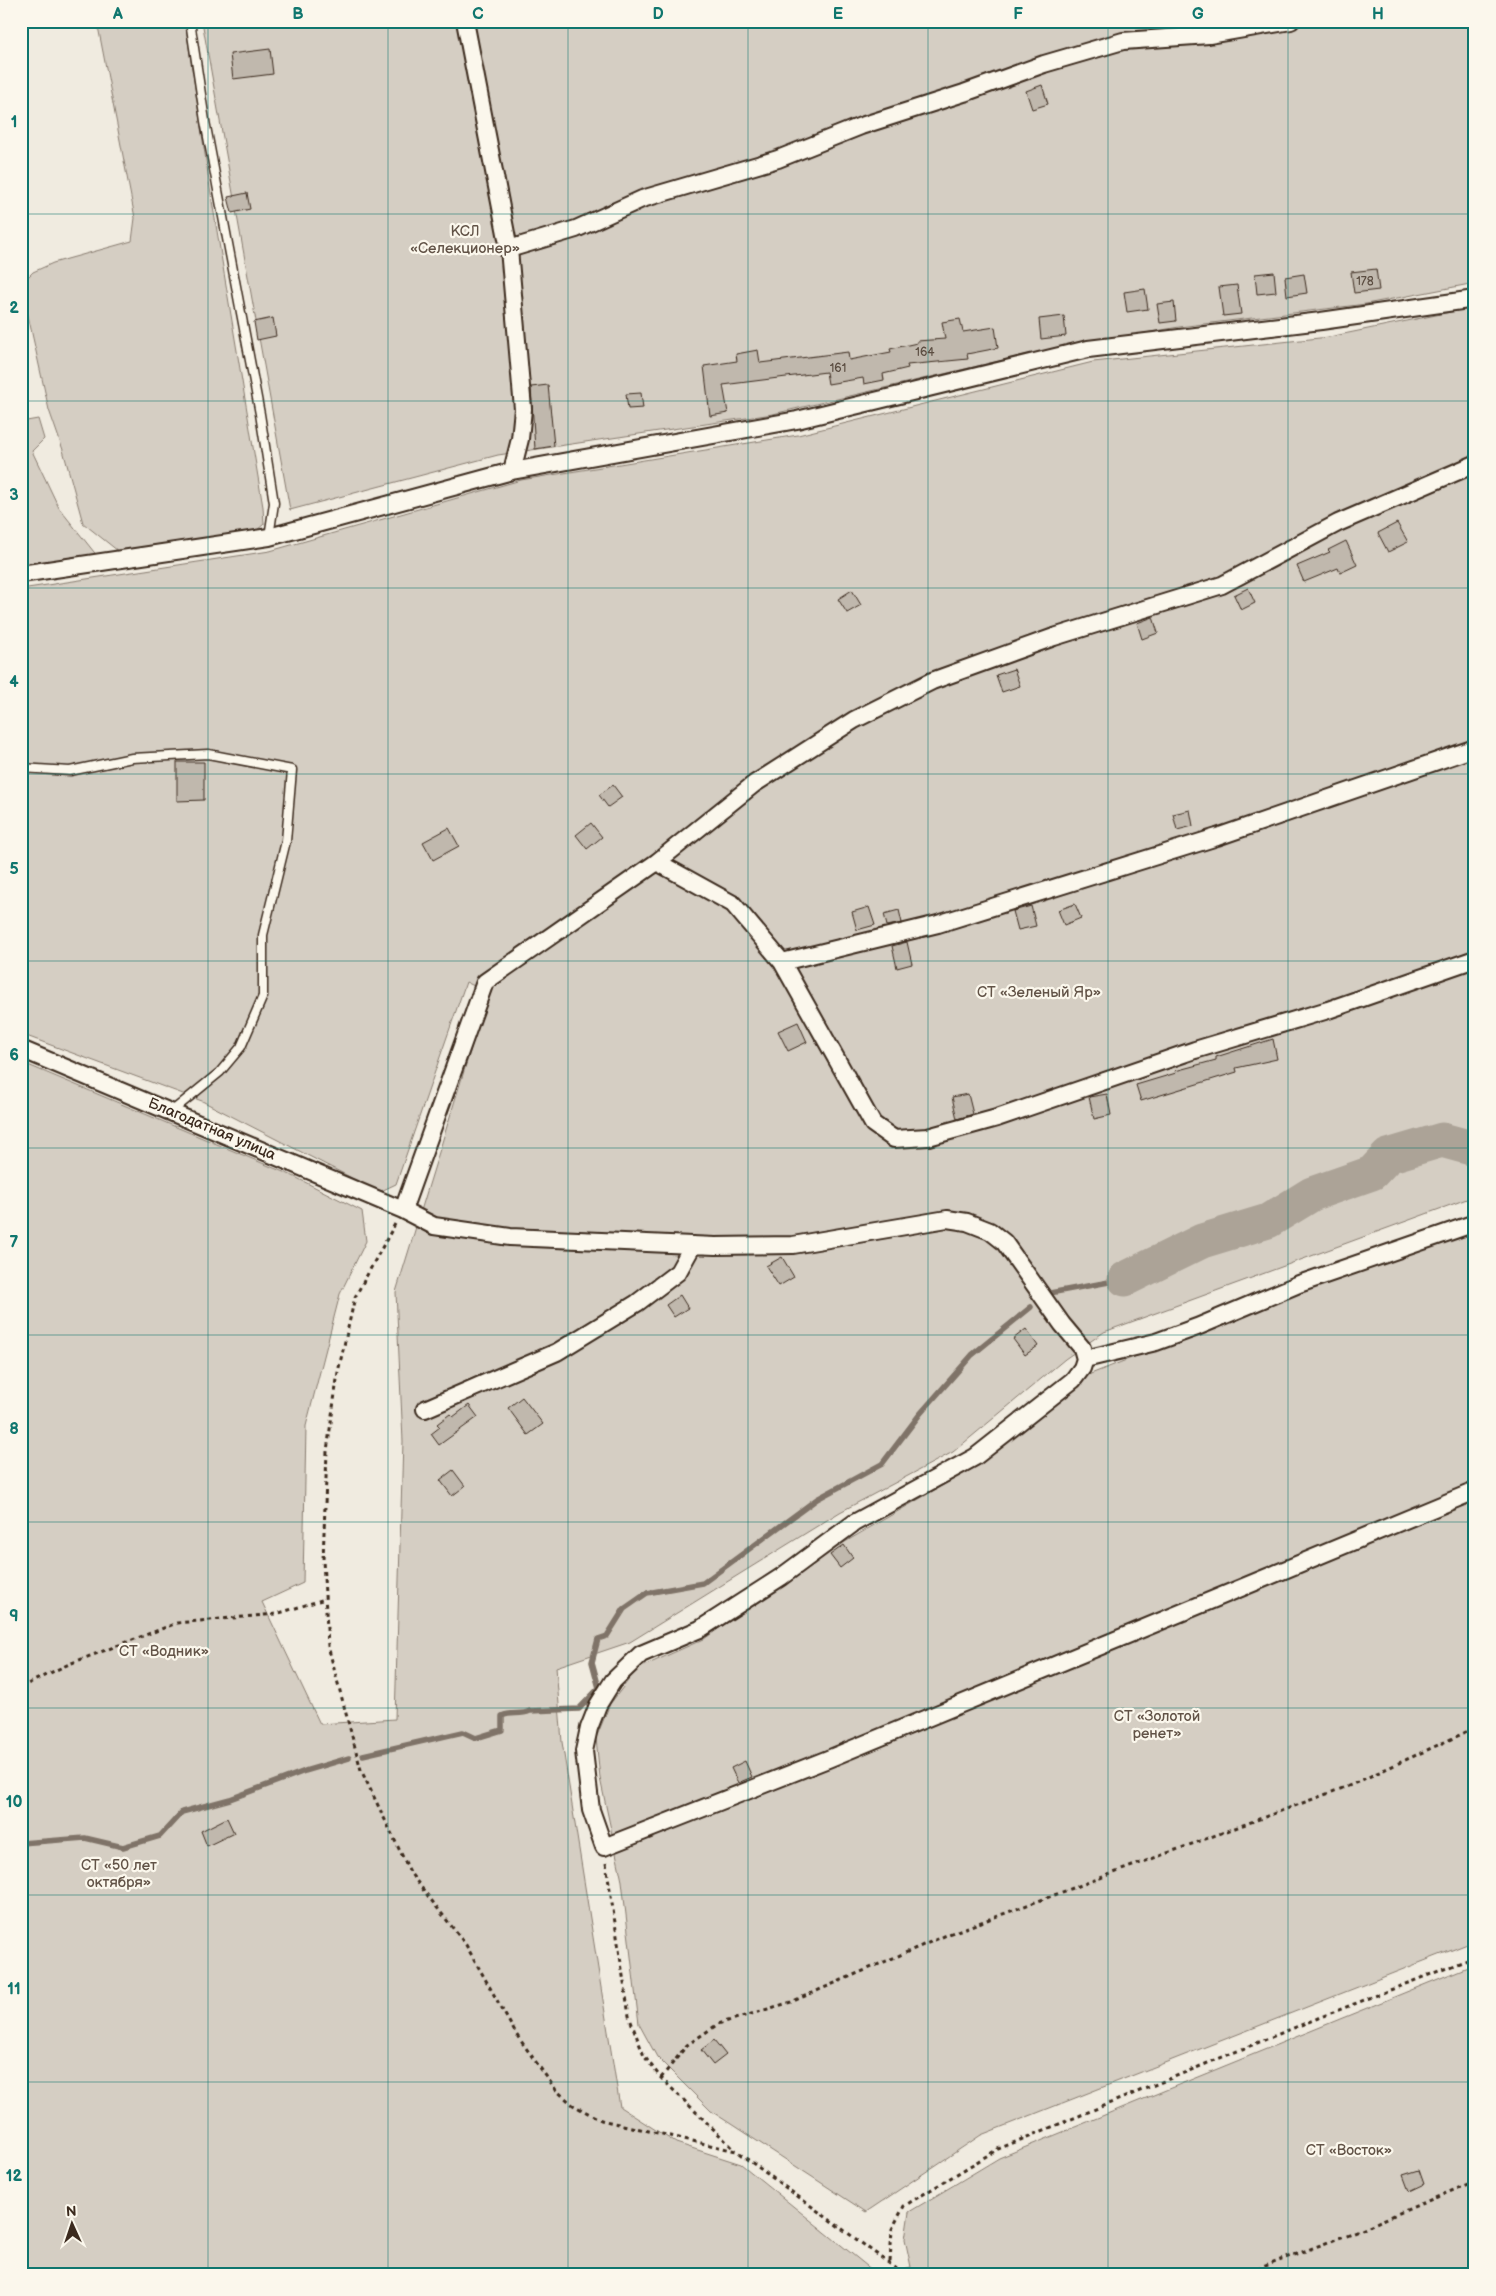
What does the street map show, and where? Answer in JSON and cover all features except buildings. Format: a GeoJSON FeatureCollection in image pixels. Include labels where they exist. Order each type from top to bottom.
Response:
{"type":"FeatureCollection","features":[{"type":"Feature","properties":{"kind":"street"},"geometry":{"type":"LineString","coordinates":[[465,21],[509,249],[523,409],[520,439],[512,471]]}},
{"type":"Feature","properties":{"kind":"street"},"geometry":{"type":"LineString","coordinates":[[509,249],[576,229],[642,199],[778,159],[861,126],[1044,64],[1123,41],[1209,34],[1291,21]]}},
{"type":"Feature","properties":{"kind":"street"},"geometry":{"type":"LineString","coordinates":[[21,574],[269,537],[512,471],[797,420],[1088,349],[1321,321],[1475,299]]}},
{"type":"Feature","properties":{"kind":"street"},"geometry":{"type":"LineString","coordinates":[[403,1210],[485,982],[657,862],[754,784],[854,720],[932,681],[1054,637],[1222,584],[1338,523],[1475,464]]}},
{"type":"Feature","properties":{"kind":"street"},"geometry":{"type":"LineString","coordinates":[[782,962],[938,924],[1217,836],[1475,748]]}},
{"type":"Feature","properties":{"kind":"street"},"geometry":{"type":"LineString","coordinates":[[657,862],[733,904],[782,962],[873,1124],[894,1139],[928,1137],[997,1118],[1195,1050],[1328,1010],[1475,959]]}},
{"type":"Feature","properties":{"kind":"street","name":"Благодатная улица"},"geometry":{"type":"LineString","coordinates":[[21,1049],[403,1210],[434,1226],[510,1237],[693,1244],[793,1244],[947,1219],[967,1222],[990,1231],[1004,1242],[1062,1324],[1082,1348],[1085,1359]]}},
{"type":"Feature","properties":{"kind":"street"},"geometry":{"type":"LineString","coordinates":[[1475,1223],[1299,1284],[1197,1327],[1156,1342],[1085,1359],[1082,1368],[1073,1380],[975,1457],[854,1523],[781,1577],[700,1629],[641,1654],[613,1681],[598,1705],[589,1728],[584,1751],[591,1810],[604,1846],[828,1759],[1475,1491]]}},
{"type":"Feature","properties":{"kind":"street"},"geometry":{"type":"LineString","coordinates":[[425,1409],[557,1352],[637,1303],[678,1272],[693,1244]]}},
{"type":"Feature","properties":{"kind":"lane"},"geometry":{"type":"LineString","coordinates":[[190,21],[205,121],[270,473],[274,503],[269,537]]}},
{"type":"Feature","properties":{"kind":"lane"},"geometry":{"type":"LineString","coordinates":[[21,768],[70,771],[132,758],[208,754],[292,770],[286,841],[263,935],[263,996],[241,1047],[220,1072],[171,1112]]}},
{"type":"Feature","properties":{"kind":"path"},"geometry":{"type":"LineString","coordinates":[[403,1210],[355,1297],[338,1372],[327,1451],[323,1560],[328,1646],[360,1770],[411,1874],[466,1945],[516,2034],[556,2090],[573,2105],[601,2120],[736,2151]]}},
{"type":"Feature","properties":{"kind":"path"},"geometry":{"type":"LineString","coordinates":[[21,1687],[69,1664],[177,1623],[276,1614],[325,1599]]}},
{"type":"Feature","properties":{"kind":"path"},"geometry":{"type":"LineString","coordinates":[[661,2078],[686,2045],[718,2024],[791,2002],[948,1934],[1351,1785],[1475,1728]]}},
{"type":"Feature","properties":{"kind":"path"},"geometry":{"type":"LineString","coordinates":[[604,1846],[629,2016],[644,2056],[661,2078],[736,2151],[905,2275]]}},
{"type":"Feature","properties":{"kind":"path"},"geometry":{"type":"LineString","coordinates":[[890,2263],[892,2229],[904,2206],[998,2149],[1475,1956]]}},
{"type":"Feature","properties":{"kind":"path"},"geometry":{"type":"LineString","coordinates":[[1242,2275],[1352,2233],[1475,2181]]}},
{"type":"Feature","properties":{"kind":"green space"},"geometry":{"type":"Polygon","coordinates":[[[97,21],[185,21],[212,201],[263,507],[264,524],[256,531],[118,551],[83,523],[63,450],[49,410],[21,284],[33,272],[53,263],[132,241],[135,218],[97,21]]]}},
{"type":"Feature","properties":{"kind":"green space","name":"КСЛ «Селекционер»"},"geometry":{"type":"Polygon","coordinates":[[[202,21],[1475,21],[1475,283],[1366,304],[1179,327],[1042,351],[773,414],[498,455],[290,510],[202,21]]]}},
{"type":"Feature","properties":{"kind":"green space"},"geometry":{"type":"Polygon","coordinates":[[[1475,307],[1475,1196],[1104,1332],[1065,1359],[953,1452],[840,1512],[630,1642],[556,1667],[562,1742],[620,2107],[676,2143],[741,2164],[878,2275],[21,2275],[21,1062],[293,1176],[362,1211],[366,1241],[340,1294],[306,1426],[303,1583],[262,1602],[320,1724],[395,1719],[403,1441],[396,1292],[488,993],[466,982],[396,1184],[379,1192],[202,1101],[21,1034],[21,589],[270,551],[521,480],[798,435],[1093,362],[1329,337],[1475,307]]]}},
{"type":"Feature","properties":{"kind":"green space"},"geometry":{"type":"Polygon","coordinates":[[[38,419],[44,439],[32,451],[59,508],[98,557],[21,567],[21,422],[38,419]]]}},
{"type":"Feature","properties":{"kind":"green space","name":"СТ «Золотой ренет»"},"geometry":{"type":"Polygon","coordinates":[[[1475,1228],[1475,1941],[981,2135],[866,2212],[711,2111],[657,2057],[639,2024],[622,1881],[600,1778],[596,1738],[610,1704],[637,1669],[704,1639],[814,1560],[969,1470],[1083,1377],[1295,1294],[1475,1228]]]}},
{"type":"Feature","properties":{"kind":"green space","name":"СТ «Восток»"},"geometry":{"type":"Polygon","coordinates":[[[1475,1964],[1475,2275],[882,2275],[911,2267],[905,2239],[909,2212],[999,2158],[1475,1964]]]}},
{"type":"Feature","properties":{"kind":"waterway"},"geometry":{"type":"LineString","coordinates":[[1125,1279],[1202,1241],[1268,1221],[1312,1194],[1372,1173],[1388,1156],[1442,1140],[1475,1149]]}},
{"type":"Feature","properties":{"kind":"waterway"},"geometry":{"type":"LineString","coordinates":[[1050,1293],[1125,1279]]}},
{"type":"Feature","properties":{"kind":"waterway"},"geometry":{"type":"LineString","coordinates":[[363,1755],[463,1732],[476,1738],[502,1730],[502,1716],[509,1714],[579,1709],[599,1688],[592,1662],[598,1639],[607,1636],[624,1609],[647,1593],[703,1583],[817,1499],[882,1464],[920,1414],[972,1355],[1031,1307]]}},
{"type":"Feature","properties":{"kind":"waterway"},"geometry":{"type":"LineString","coordinates":[[21,1843],[85,1838],[123,1847],[160,1836],[182,1812],[230,1799],[305,1771],[349,1758]]}},
{"type":"Feature","properties":{"kind":"park label","name":"СТ «Зеленый Яр»"},"geometry":{"type":"Point","coordinates":[1039,992]}},
{"type":"Feature","properties":{"kind":"park label","name":"СТ «Водник»"},"geometry":{"type":"Point","coordinates":[164,1651]}},
{"type":"Feature","properties":{"kind":"park label","name":"СТ «50 лет октября»"},"geometry":{"type":"Point","coordinates":[119,1874]}}]}
